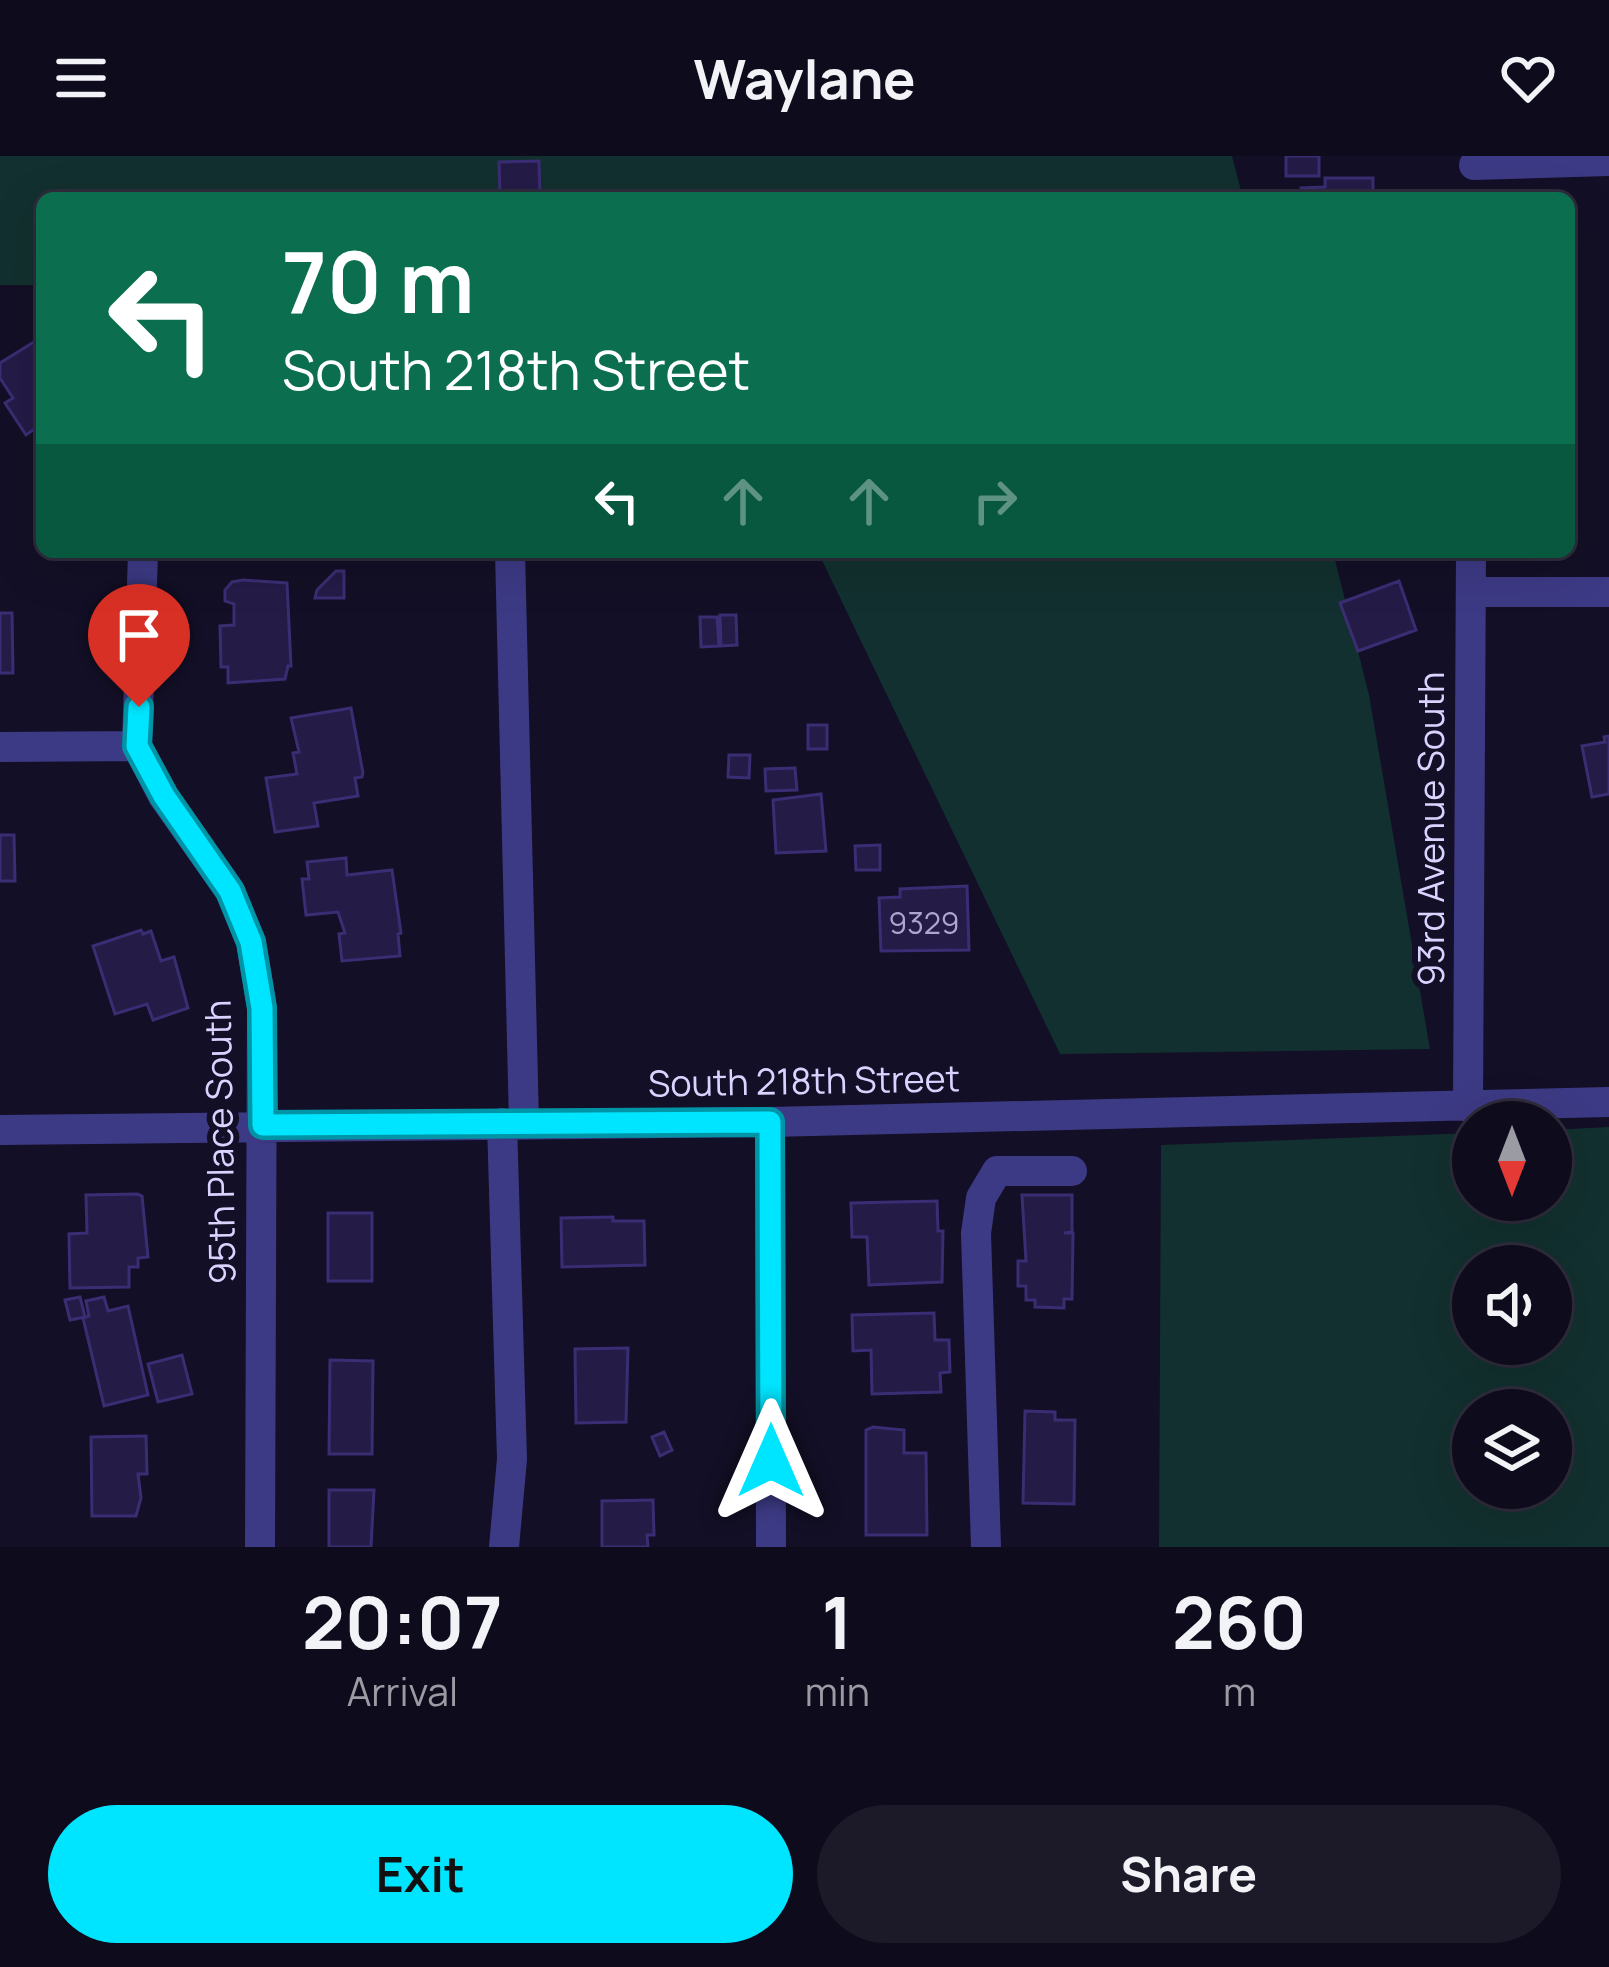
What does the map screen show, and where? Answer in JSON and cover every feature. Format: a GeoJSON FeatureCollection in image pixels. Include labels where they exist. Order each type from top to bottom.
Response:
{"type":"FeatureCollection","features":[{"type":"Feature","properties":{"kind":"street"},"geometry":{"type":"LineString","coordinates":[[1474,192],[1474,161],[1609,161]]}},
{"type":"Feature","properties":{"kind":"street"},"geometry":{"type":"LineString","coordinates":[[0,747],[137,746],[143,558]]}},
{"type":"Feature","properties":{"kind":"street"},"geometry":{"type":"LineString","coordinates":[[504,1547],[512,1459],[511,558]]}},
{"type":"Feature","properties":{"kind":"street","name":"93rd Avenue South"},"geometry":{"type":"LineString","coordinates":[[1468,1101],[1471,558]]}},
{"type":"Feature","properties":{"kind":"street"},"geometry":{"type":"LineString","coordinates":[[1471,592],[1609,592]]}},
{"type":"Feature","properties":{"kind":"street","name":"95th Place South"},"geometry":{"type":"LineString","coordinates":[[137,746],[164,796],[230,891],[251,942],[262,1008],[260,1547]]}},
{"type":"Feature","properties":{"kind":"street","name":"South 218th Street"},"geometry":{"type":"LineString","coordinates":[[1572,1103],[1609,1102]]}},
{"type":"Feature","properties":{"kind":"street","name":"South 218th Street"},"geometry":{"type":"LineString","coordinates":[[0,1130],[770,1122],[1452,1107]]}},
{"type":"Feature","properties":{"kind":"street"},"geometry":{"type":"LineString","coordinates":[[770,1122],[772,1547]]}},
{"type":"Feature","properties":{"kind":"street"},"geometry":{"type":"LineString","coordinates":[[986,1547],[976,1234],[981,1198],[997,1172],[1072,1171]]}},
{"type":"Feature","properties":{"kind":"green space"},"geometry":{"type":"Polygon","coordinates":[[[0,156],[1232,156],[1241,192],[36,192],[36,285],[0,285],[0,156]]]}},
{"type":"Feature","properties":{"kind":"green space"},"geometry":{"type":"Polygon","coordinates":[[[821,558],[1335,558],[1369,695],[1430,1049],[1060,1054],[821,558]]]}},
{"type":"Feature","properties":{"kind":"green space"},"geometry":{"type":"Polygon","coordinates":[[[1609,1127],[1609,1547],[1159,1547],[1161,1145],[1452,1134],[1452,1221],[1572,1221],[1572,1129],[1609,1127]]]}},
{"type":"Feature","properties":{"kind":"building"},"geometry":{"type":"Polygon","coordinates":[[[1286,156],[1319,156],[1319,176],[1286,176],[1286,156]]]}},
{"type":"Feature","properties":{"kind":"building"},"geometry":{"type":"Polygon","coordinates":[[[539,161],[540,192],[500,192],[499,162],[539,161]]]}},
{"type":"Feature","properties":{"kind":"building"},"geometry":{"type":"Polygon","coordinates":[[[1325,178],[1373,178],[1373,192],[1301,192],[1301,188],[1325,187],[1325,178]]]}},
{"type":"Feature","properties":{"kind":"building"},"geometry":{"type":"Polygon","coordinates":[[[36,341],[36,428],[26,435],[5,403],[13,398],[0,378],[0,363],[36,341]]]}},
{"type":"Feature","properties":{"kind":"building"},"geometry":{"type":"Polygon","coordinates":[[[336,571],[344,571],[344,598],[315,598],[317,590],[336,571]]]}},
{"type":"Feature","properties":{"kind":"building"},"geometry":{"type":"Polygon","coordinates":[[[243,580],[287,583],[291,666],[285,679],[228,683],[228,667],[221,667],[220,626],[234,625],[234,604],[225,601],[225,590],[243,580]]]}},
{"type":"Feature","properties":{"kind":"building"},"geometry":{"type":"Polygon","coordinates":[[[1399,581],[1416,630],[1358,651],[1340,603],[1399,581]]]}},
{"type":"Feature","properties":{"kind":"building"},"geometry":{"type":"Polygon","coordinates":[[[0,613],[12,613],[13,673],[0,673],[0,613]]]}},
{"type":"Feature","properties":{"kind":"building"},"geometry":{"type":"Polygon","coordinates":[[[720,615],[736,615],[737,645],[721,646],[720,615]]]}},
{"type":"Feature","properties":{"kind":"building"},"geometry":{"type":"Polygon","coordinates":[[[700,617],[717,617],[719,646],[701,647],[700,617]]]}},
{"type":"Feature","properties":{"kind":"building"},"geometry":{"type":"Polygon","coordinates":[[[351,708],[363,773],[355,778],[358,796],[314,803],[318,826],[275,832],[266,778],[297,774],[293,753],[299,752],[291,718],[351,708]]]}},
{"type":"Feature","properties":{"kind":"building"},"geometry":{"type":"Polygon","coordinates":[[[808,725],[827,725],[827,749],[808,749],[808,725]]]}},
{"type":"Feature","properties":{"kind":"building"},"geometry":{"type":"Polygon","coordinates":[[[1609,736],[1609,794],[1592,797],[1582,746],[1605,742],[1604,737],[1609,736]]]}},
{"type":"Feature","properties":{"kind":"building"},"geometry":{"type":"Polygon","coordinates":[[[729,755],[750,755],[749,778],[728,777],[729,755]]]}},
{"type":"Feature","properties":{"kind":"building"},"geometry":{"type":"Polygon","coordinates":[[[795,768],[797,790],[766,791],[765,769],[795,768]]]}},
{"type":"Feature","properties":{"kind":"building"},"geometry":{"type":"Polygon","coordinates":[[[821,794],[826,851],[776,853],[773,800],[821,794]]]}},
{"type":"Feature","properties":{"kind":"building"},"geometry":{"type":"Polygon","coordinates":[[[0,835],[14,835],[15,881],[0,881],[0,835]]]}},
{"type":"Feature","properties":{"kind":"building"},"geometry":{"type":"Polygon","coordinates":[[[880,845],[880,870],[856,870],[855,846],[880,845]]]}},
{"type":"Feature","properties":{"kind":"building"},"geometry":{"type":"Polygon","coordinates":[[[346,858],[347,875],[392,870],[400,956],[342,961],[339,934],[345,933],[338,912],[306,915],[302,879],[309,879],[307,862],[346,858]]]}},
{"type":"Feature","properties":{"kind":"building"},"geometry":{"type":"Polygon","coordinates":[[[967,886],[969,950],[881,951],[879,898],[900,897],[900,889],[967,886]]]}},
{"type":"Feature","properties":{"kind":"building"},"geometry":{"type":"Polygon","coordinates":[[[141,930],[143,934],[151,931],[161,961],[174,957],[188,1008],[153,1020],[147,1004],[115,1014],[93,946],[141,930]]]}},
{"type":"Feature","properties":{"kind":"building"},"geometry":{"type":"Polygon","coordinates":[[[86,1195],[142,1196],[148,1257],[138,1258],[138,1267],[129,1267],[129,1287],[70,1288],[69,1234],[87,1233],[86,1195]]]}},
{"type":"Feature","properties":{"kind":"building"},"geometry":{"type":"Polygon","coordinates":[[[1022,1195],[1072,1195],[1072,1232],[1064,1233],[1073,1233],[1072,1299],[1064,1299],[1064,1308],[1035,1307],[1035,1300],[1026,1300],[1026,1286],[1018,1286],[1018,1261],[1026,1261],[1022,1195]]]}},
{"type":"Feature","properties":{"kind":"building"},"geometry":{"type":"Polygon","coordinates":[[[937,1201],[938,1231],[943,1231],[942,1282],[869,1285],[867,1237],[852,1237],[851,1203],[937,1201]]]}},
{"type":"Feature","properties":{"kind":"building"},"geometry":{"type":"Polygon","coordinates":[[[328,1213],[372,1213],[372,1281],[328,1281],[328,1213]]]}},
{"type":"Feature","properties":{"kind":"building"},"geometry":{"type":"Polygon","coordinates":[[[613,1217],[613,1221],[644,1221],[645,1265],[562,1267],[561,1218],[613,1217]]]}},
{"type":"Feature","properties":{"kind":"building"},"geometry":{"type":"Polygon","coordinates":[[[80,1297],[85,1317],[70,1320],[65,1300],[80,1297]]]}},
{"type":"Feature","properties":{"kind":"building"},"geometry":{"type":"Polygon","coordinates":[[[104,1297],[108,1311],[128,1306],[148,1395],[104,1406],[83,1318],[89,1316],[86,1301],[104,1297]]]}},
{"type":"Feature","properties":{"kind":"building"},"geometry":{"type":"Polygon","coordinates":[[[934,1313],[935,1340],[949,1340],[950,1372],[940,1373],[941,1392],[872,1394],[871,1350],[853,1351],[852,1315],[934,1313]]]}},
{"type":"Feature","properties":{"kind":"building"},"geometry":{"type":"Polygon","coordinates":[[[628,1348],[626,1422],[576,1423],[575,1349],[628,1348]]]}},
{"type":"Feature","properties":{"kind":"building"},"geometry":{"type":"Polygon","coordinates":[[[182,1355],[192,1394],[158,1402],[148,1364],[182,1355]]]}},
{"type":"Feature","properties":{"kind":"building"},"geometry":{"type":"Polygon","coordinates":[[[330,1360],[373,1361],[372,1454],[329,1454],[330,1360]]]}},
{"type":"Feature","properties":{"kind":"building"},"geometry":{"type":"Polygon","coordinates":[[[1025,1411],[1055,1412],[1055,1420],[1075,1420],[1074,1504],[1023,1503],[1025,1411]]]}},
{"type":"Feature","properties":{"kind":"building"},"geometry":{"type":"Polygon","coordinates":[[[866,1430],[904,1430],[904,1453],[926,1453],[927,1535],[866,1535],[866,1430]]]}},
{"type":"Feature","properties":{"kind":"building"},"geometry":{"type":"Polygon","coordinates":[[[664,1432],[672,1450],[660,1456],[652,1437],[664,1432]]]}},
{"type":"Feature","properties":{"kind":"building"},"geometry":{"type":"Polygon","coordinates":[[[146,1436],[147,1474],[138,1474],[141,1498],[136,1516],[92,1516],[91,1437],[146,1436]]]}},
{"type":"Feature","properties":{"kind":"building"},"geometry":{"type":"Polygon","coordinates":[[[329,1490],[374,1490],[371,1547],[329,1547],[329,1490]]]}},
{"type":"Feature","properties":{"kind":"building"},"geometry":{"type":"Polygon","coordinates":[[[653,1500],[654,1535],[647,1535],[648,1547],[602,1547],[602,1501],[653,1500]]]}},
{"type":"Feature","properties":{"kind":"route"},"geometry":{"type":"LineString","coordinates":[[139,707],[137,746],[164,796],[230,891],[251,942],[262,1008],[263,1125],[770,1122],[771,1461]]}}]}
